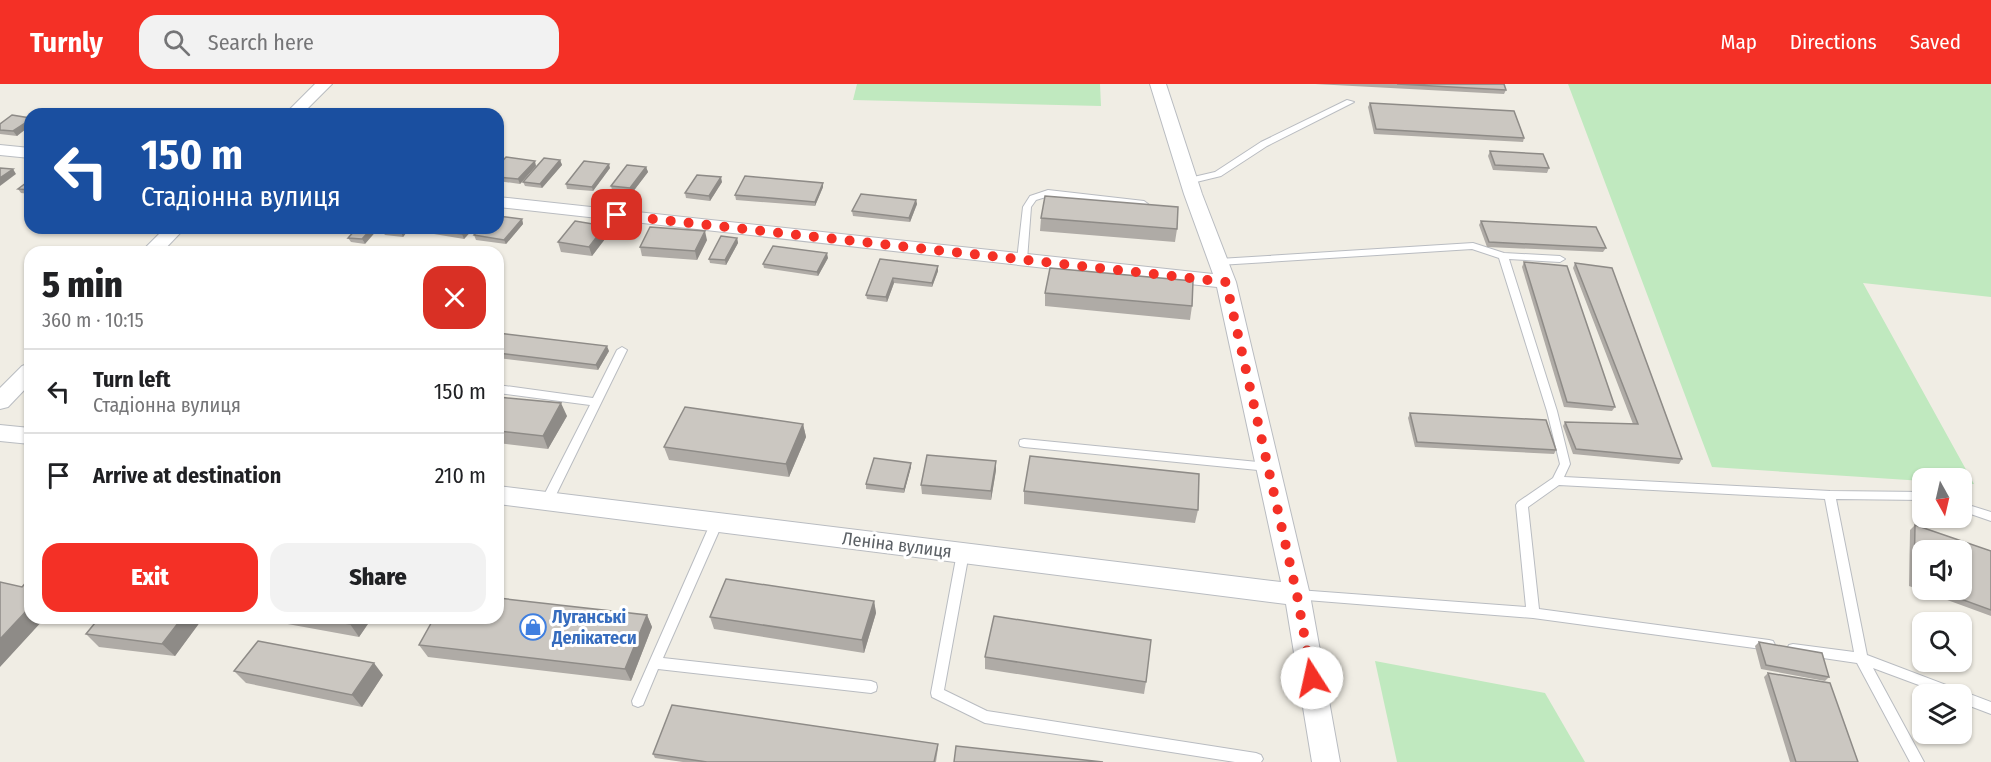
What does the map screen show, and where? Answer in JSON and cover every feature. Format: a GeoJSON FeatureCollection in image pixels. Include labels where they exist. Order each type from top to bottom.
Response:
{"type":"FeatureCollection","features":[{"type":"Feature","properties":{"kind":"street"},"geometry":{"type":"LineString","coordinates":[[299,108],[324,84]]}},
{"type":"Feature","properties":{"kind":"street"},"geometry":{"type":"LineString","coordinates":[[1158,84],[1188,181],[1223,272],[1297,595],[1326,762]]}},
{"type":"Feature","properties":{"kind":"street"},"geometry":{"type":"LineString","coordinates":[[0,150],[24,152]]}},
{"type":"Feature","properties":{"kind":"street"},"geometry":{"type":"LineString","coordinates":[[504,203],[1022,260],[1223,272]]}},
{"type":"Feature","properties":{"kind":"street"},"geometry":{"type":"LineString","coordinates":[[158,246],[170,234]]}},
{"type":"Feature","properties":{"kind":"street"},"geometry":{"type":"LineString","coordinates":[[0,401],[24,377]]}},
{"type":"Feature","properties":{"kind":"street"},"geometry":{"type":"LineString","coordinates":[[0,433],[24,435]]}},
{"type":"Feature","properties":{"kind":"street","name":"Леніна вулиця"},"geometry":{"type":"LineString","coordinates":[[504,496],[1297,595]]}},
{"type":"Feature","properties":{"kind":"lane"},"geometry":{"type":"LineString","coordinates":[[1188,181],[1218,174],[1264,144],[1350,102]]}},
{"type":"Feature","properties":{"kind":"lane"},"geometry":{"type":"LineString","coordinates":[[1022,260],[1027,207],[1034,198],[1048,193],[1144,204]]}},
{"type":"Feature","properties":{"kind":"lane"},"geometry":{"type":"LineString","coordinates":[[1223,272],[1473,246],[1503,256],[1560,259]]}},
{"type":"Feature","properties":{"kind":"lane"},"geometry":{"type":"LineString","coordinates":[[1503,256],[1552,411],[1565,464],[1557,481],[1522,505],[1533,613]]}},
{"type":"Feature","properties":{"kind":"lane"},"geometry":{"type":"LineString","coordinates":[[546,501],[622,350]]}},
{"type":"Feature","properties":{"kind":"lane"},"geometry":{"type":"LineString","coordinates":[[504,390],[596,402]]}},
{"type":"Feature","properties":{"kind":"lane"},"geometry":{"type":"LineString","coordinates":[[1024,443],[1268,467]]}},
{"type":"Feature","properties":{"kind":"lane"},"geometry":{"type":"LineString","coordinates":[[1557,481],[1830,495],[1912,496]]}},
{"type":"Feature","properties":{"kind":"lane"},"geometry":{"type":"LineString","coordinates":[[1830,495],[1861,658],[1917,762]]}},
{"type":"Feature","properties":{"kind":"lane"},"geometry":{"type":"LineString","coordinates":[[1972,510],[1991,517]]}},
{"type":"Feature","properties":{"kind":"lane"},"geometry":{"type":"LineString","coordinates":[[638,701],[717,522]]}},
{"type":"Feature","properties":{"kind":"lane"},"geometry":{"type":"LineString","coordinates":[[963,553],[937,693],[985,717],[1256,759]]}},
{"type":"Feature","properties":{"kind":"lane"},"geometry":{"type":"LineString","coordinates":[[1297,595],[1533,613],[1861,658],[1930,684]]}},
{"type":"Feature","properties":{"kind":"lane"},"geometry":{"type":"LineString","coordinates":[[655,663],[871,687]]}},
{"type":"Feature","properties":{"kind":"lane"},"geometry":{"type":"LineString","coordinates":[[1972,700],[1991,708]]}},
{"type":"Feature","properties":{"kind":"green space"},"geometry":{"type":"Polygon","coordinates":[[[857,84],[1100,84],[1101,106],[853,100],[857,84]]]}},
{"type":"Feature","properties":{"kind":"green space"},"geometry":{"type":"Polygon","coordinates":[[[1568,84],[1991,84],[1991,297],[1863,283],[1965,468],[1912,468],[1912,480],[1712,467],[1568,84]]]}},
{"type":"Feature","properties":{"kind":"green space"},"geometry":{"type":"Polygon","coordinates":[[[1375,661],[1545,693],[1585,762],[1397,762],[1375,661]]]}},
{"type":"Feature","properties":{"kind":"building"},"geometry":{"type":"Polygon","coordinates":[[[1397,84],[1504,84],[1506,90],[1397,84]]]}},
{"type":"Feature","properties":{"kind":"building"},"geometry":{"type":"Polygon","coordinates":[[[1370,103],[1514,111],[1524,138],[1376,129],[1370,103]]]}},
{"type":"Feature","properties":{"kind":"building"},"geometry":{"type":"Polygon","coordinates":[[[12,115],[24,117],[24,124],[13,131],[0,130],[0,124],[12,115]]]}},
{"type":"Feature","properties":{"kind":"building"},"geometry":{"type":"Polygon","coordinates":[[[1490,151],[1543,154],[1549,168],[1495,165],[1490,151]]]}},
{"type":"Feature","properties":{"kind":"building"},"geometry":{"type":"Polygon","coordinates":[[[506,157],[535,161],[518,179],[504,178],[506,157]]]}},
{"type":"Feature","properties":{"kind":"building"},"geometry":{"type":"Polygon","coordinates":[[[544,158],[560,160],[540,184],[523,182],[544,158]]]}},
{"type":"Feature","properties":{"kind":"building"},"geometry":{"type":"Polygon","coordinates":[[[584,161],[609,164],[592,187],[566,184],[584,161]]]}},
{"type":"Feature","properties":{"kind":"building"},"geometry":{"type":"Polygon","coordinates":[[[627,165],[646,167],[630,188],[611,186],[627,165]]]}},
{"type":"Feature","properties":{"kind":"building"},"geometry":{"type":"Polygon","coordinates":[[[0,168],[13,169],[0,178],[0,168]]]}},
{"type":"Feature","properties":{"kind":"building"},"geometry":{"type":"Polygon","coordinates":[[[697,175],[721,177],[709,196],[685,193],[697,175]]]}},
{"type":"Feature","properties":{"kind":"building"},"geometry":{"type":"Polygon","coordinates":[[[745,176],[823,183],[815,202],[735,195],[745,176]]]}},
{"type":"Feature","properties":{"kind":"building"},"geometry":{"type":"Polygon","coordinates":[[[861,194],[916,200],[909,218],[852,211],[861,194]]]}},
{"type":"Feature","properties":{"kind":"building"},"geometry":{"type":"Polygon","coordinates":[[[1045,196],[1178,207],[1177,229],[1041,218],[1045,196]]]}},
{"type":"Feature","properties":{"kind":"building"},"geometry":{"type":"Polygon","coordinates":[[[504,217],[522,219],[504,240],[474,235],[504,234],[504,217]]]}},
{"type":"Feature","properties":{"kind":"building"},"geometry":{"type":"Polygon","coordinates":[[[575,221],[605,226],[589,247],[558,242],[575,221]]]}},
{"type":"Feature","properties":{"kind":"building"},"geometry":{"type":"Polygon","coordinates":[[[1481,221],[1596,227],[1606,248],[1489,242],[1481,221]]]}},
{"type":"Feature","properties":{"kind":"building"},"geometry":{"type":"Polygon","coordinates":[[[650,227],[705,231],[695,251],[640,247],[650,227]]]}},
{"type":"Feature","properties":{"kind":"building"},"geometry":{"type":"Polygon","coordinates":[[[352,234],[367,234],[362,239],[348,238],[352,234]]]}},
{"type":"Feature","properties":{"kind":"building"},"geometry":{"type":"Polygon","coordinates":[[[721,236],[737,238],[725,260],[709,259],[721,236]]]}},
{"type":"Feature","properties":{"kind":"building"},"geometry":{"type":"Polygon","coordinates":[[[773,246],[827,253],[817,272],[763,264],[773,246]]]}},
{"type":"Feature","properties":{"kind":"building"},"geometry":{"type":"Polygon","coordinates":[[[880,259],[938,266],[932,283],[893,278],[886,297],[866,295],[880,259]]]}},
{"type":"Feature","properties":{"kind":"building"},"geometry":{"type":"Polygon","coordinates":[[[1524,262],[1567,266],[1615,407],[1567,402],[1524,262]]]}},
{"type":"Feature","properties":{"kind":"building"},"geometry":{"type":"Polygon","coordinates":[[[1575,263],[1612,268],[1682,459],[1576,449],[1565,422],[1638,424],[1575,263]]]}},
{"type":"Feature","properties":{"kind":"building"},"geometry":{"type":"Polygon","coordinates":[[[1050,268],[1193,281],[1192,306],[1045,293],[1050,268]]]}},
{"type":"Feature","properties":{"kind":"building"},"geometry":{"type":"Polygon","coordinates":[[[504,334],[607,346],[596,365],[504,354],[504,334]]]}},
{"type":"Feature","properties":{"kind":"building"},"geometry":{"type":"Polygon","coordinates":[[[504,398],[561,403],[543,436],[504,432],[504,398]]]}},
{"type":"Feature","properties":{"kind":"building"},"geometry":{"type":"Polygon","coordinates":[[[685,407],[803,424],[786,464],[664,447],[685,407]]]}},
{"type":"Feature","properties":{"kind":"building"},"geometry":{"type":"Polygon","coordinates":[[[1410,413],[1546,420],[1556,450],[1417,442],[1410,413]]]}},
{"type":"Feature","properties":{"kind":"building"},"geometry":{"type":"Polygon","coordinates":[[[927,455],[996,461],[991,491],[921,485],[927,455]]]}},
{"type":"Feature","properties":{"kind":"building"},"geometry":{"type":"Polygon","coordinates":[[[1030,456],[1199,474],[1198,510],[1024,491],[1030,456]]]}},
{"type":"Feature","properties":{"kind":"building"},"geometry":{"type":"Polygon","coordinates":[[[874,458],[911,463],[904,489],[866,484],[874,458]]]}},
{"type":"Feature","properties":{"kind":"building"},"geometry":{"type":"Polygon","coordinates":[[[1915,528],[1924,528],[1959,540],[1915,540],[1915,528]]]}},
{"type":"Feature","properties":{"kind":"building"},"geometry":{"type":"Polygon","coordinates":[[[1972,544],[1991,551],[1991,610],[1964,600],[1972,600],[1972,544]]]}},
{"type":"Feature","properties":{"kind":"building"},"geometry":{"type":"Polygon","coordinates":[[[726,579],[874,601],[862,640],[710,617],[726,579]]]}},
{"type":"Feature","properties":{"kind":"building"},"geometry":{"type":"Polygon","coordinates":[[[0,582],[22,587],[24,585],[24,613],[0,639],[0,582]]]}},
{"type":"Feature","properties":{"kind":"building"},"geometry":{"type":"Polygon","coordinates":[[[504,599],[647,615],[625,669],[419,645],[431,624],[504,624],[504,599]]]}},
{"type":"Feature","properties":{"kind":"building"},"geometry":{"type":"Polygon","coordinates":[[[994,616],[1151,640],[1146,682],[985,657],[994,616]]]}},
{"type":"Feature","properties":{"kind":"building"},"geometry":{"type":"Polygon","coordinates":[[[94,624],[177,624],[162,644],[86,634],[94,624]]]}},
{"type":"Feature","properties":{"kind":"building"},"geometry":{"type":"Polygon","coordinates":[[[258,641],[374,663],[352,695],[234,671],[258,641]]]}},
{"type":"Feature","properties":{"kind":"building"},"geometry":{"type":"Polygon","coordinates":[[[1759,642],[1822,653],[1829,677],[1766,665],[1759,642]]]}},
{"type":"Feature","properties":{"kind":"building"},"geometry":{"type":"Polygon","coordinates":[[[1768,673],[1830,683],[1858,762],[1796,762],[1768,673]]]}},
{"type":"Feature","properties":{"kind":"building"},"geometry":{"type":"Polygon","coordinates":[[[672,705],[938,744],[934,762],[707,762],[653,754],[672,705]]]}},
{"type":"Feature","properties":{"kind":"building"},"geometry":{"type":"Polygon","coordinates":[[[956,746],[1103,762],[954,762],[956,746]]]}},
{"type":"Feature","properties":{"kind":"place","name":"Луганські Делікатеси"},"geometry":{"type":"Point","coordinates":[533,627]}},
{"type":"Feature","properties":{"kind":"route"},"geometry":{"type":"LineString","coordinates":[[617,215],[1226,282],[1297,595],[1312,678]]}}]}
